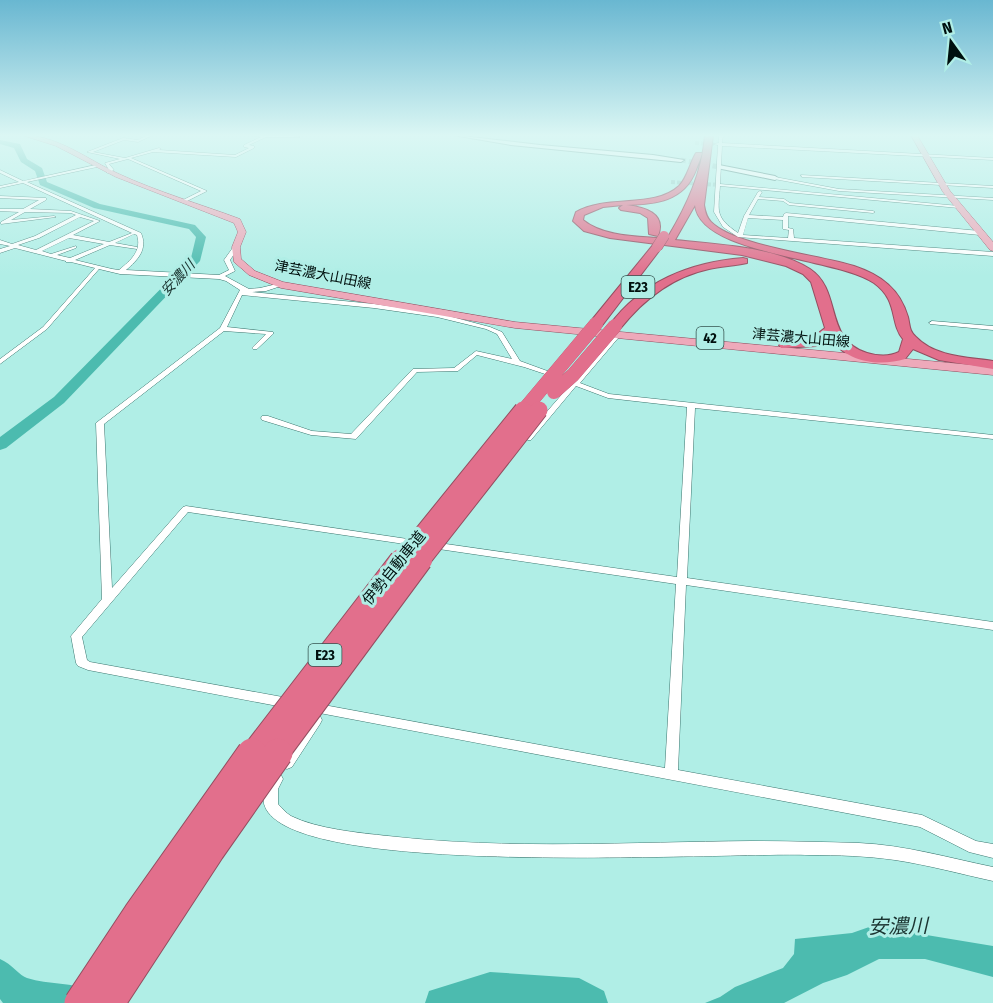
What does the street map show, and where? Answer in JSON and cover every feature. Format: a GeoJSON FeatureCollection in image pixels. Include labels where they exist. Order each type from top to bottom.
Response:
{"type":"FeatureCollection","features":[{"type":"Feature","properties":{"kind":"highway"},"geometry":{"type":"LineString","coordinates":[[686,182],[674,193],[656,199],[592,207],[579,214],[578,221],[588,229],[610,235],[770,258],[799,268],[818,284],[838,343],[853,352],[876,360],[899,357],[905,353],[909,340]]}},
{"type":"Feature","properties":{"kind":"highway","name":"伊勢自動車道"},"geometry":{"type":"LineString","coordinates":[[110,1003],[230,819],[337,669],[440,534],[554,392],[609,328],[660,241],[690,182]]}},
{"type":"Feature","properties":{"kind":"highway","name":"伊勢自動車道"},"geometry":{"type":"LineString","coordinates":[[79,1003],[209,813],[319,662],[424,531],[609,328],[629,283],[698,188],[700,182]]}},
{"type":"Feature","properties":{"kind":"highway"},"geometry":{"type":"LineString","coordinates":[[703,182],[699,205],[702,217],[707,224],[743,242],[856,271],[884,285],[904,320],[904,332],[909,340],[922,350],[936,355],[993,365]]}},
{"type":"Feature","properties":{"kind":"highway"},"geometry":{"type":"LineString","coordinates":[[660,241],[655,219],[639,210],[603,208],[591,211],[584,218],[591,226],[618,234],[820,260]]}},
{"type":"Feature","properties":{"kind":"highway"},"geometry":{"type":"LineString","coordinates":[[609,328],[643,295],[670,278],[707,265],[742,261],[771,264],[793,270],[818,284]]}},
{"type":"Feature","properties":{"kind":"highway"},"geometry":{"type":"LineString","coordinates":[[786,345],[816,342],[832,329]]}},
{"type":"Feature","properties":{"kind":"main road"},"geometry":{"type":"LineString","coordinates":[[134,182],[237,220],[242,232],[236,248]]}},
{"type":"Feature","properties":{"kind":"main road"},"geometry":{"type":"LineString","coordinates":[[943,184],[993,248]]}},
{"type":"Feature","properties":{"kind":"main road","name":"津芸濃大山田線"},"geometry":{"type":"LineString","coordinates":[[236,248],[236,257],[243,266],[258,276],[281,285],[497,326],[786,345],[993,365]]}},
{"type":"Feature","properties":{"kind":"main road","name":"津芸濃大山田線"},"geometry":{"type":"LineString","coordinates":[[497,326],[609,328],[876,360],[993,371]]}},
{"type":"Feature","properties":{"kind":"street"},"geometry":{"type":"LineString","coordinates":[[1,186],[23,182],[139,234],[142,242],[141,250],[122,272]]}},
{"type":"Feature","properties":{"kind":"street"},"geometry":{"type":"LineString","coordinates":[[183,182],[205,191],[185,201]]}},
{"type":"Feature","properties":{"kind":"street"},"geometry":{"type":"LineString","coordinates":[[719,182],[717,215],[725,226],[740,236],[993,254]]}},
{"type":"Feature","properties":{"kind":"street"},"geometry":{"type":"LineString","coordinates":[[804,182],[838,190],[955,202],[993,199]]}},
{"type":"Feature","properties":{"kind":"street"},"geometry":{"type":"LineString","coordinates":[[904,182],[993,187]]}},
{"type":"Feature","properties":{"kind":"street"},"geometry":{"type":"LineString","coordinates":[[719,186],[993,205]]}},
{"type":"Feature","properties":{"kind":"street"},"geometry":{"type":"LineString","coordinates":[[740,236],[746,216],[758,198],[759,189]]}},
{"type":"Feature","properties":{"kind":"street"},"geometry":{"type":"LineString","coordinates":[[0,197],[44,199],[1,223]]}},
{"type":"Feature","properties":{"kind":"street"},"geometry":{"type":"LineString","coordinates":[[758,198],[784,200],[789,204],[873,212]]}},
{"type":"Feature","properties":{"kind":"street"},"geometry":{"type":"LineString","coordinates":[[0,210],[71,212],[98,221],[36,252]]}},
{"type":"Feature","properties":{"kind":"street"},"geometry":{"type":"LineString","coordinates":[[791,239],[791,229],[785,229],[786,214],[980,233]]}},
{"type":"Feature","properties":{"kind":"street"},"geometry":{"type":"LineString","coordinates":[[0,251],[37,237],[80,215]]}},
{"type":"Feature","properties":{"kind":"street"},"geometry":{"type":"LineString","coordinates":[[746,216],[786,219]]}},
{"type":"Feature","properties":{"kind":"street"},"geometry":{"type":"LineString","coordinates":[[1,223],[36,218],[71,218]]}},
{"type":"Feature","properties":{"kind":"street"},"geometry":{"type":"LineString","coordinates":[[68,261],[132,234]]}},
{"type":"Feature","properties":{"kind":"street"},"geometry":{"type":"LineString","coordinates":[[68,236],[135,248]]}},
{"type":"Feature","properties":{"kind":"street"},"geometry":{"type":"LineString","coordinates":[[0,242],[98,269],[219,277],[231,279],[242,290],[377,304]]}},
{"type":"Feature","properties":{"kind":"street"},"geometry":{"type":"LineString","coordinates":[[50,256],[74,247]]}},
{"type":"Feature","properties":{"kind":"street"},"geometry":{"type":"LineString","coordinates":[[219,277],[231,272],[227,260],[236,248]]}},
{"type":"Feature","properties":{"kind":"street"},"geometry":{"type":"LineString","coordinates":[[0,362],[45,328],[98,269]]}},
{"type":"Feature","properties":{"kind":"street"},"geometry":{"type":"LineString","coordinates":[[242,290],[281,285]]}},
{"type":"Feature","properties":{"kind":"street"},"geometry":{"type":"LineString","coordinates":[[107,599],[100,423],[223,329],[242,290]]}},
{"type":"Feature","properties":{"kind":"street"},"geometry":{"type":"LineString","coordinates":[[932,323],[993,328]]}},
{"type":"Feature","properties":{"kind":"street"},"geometry":{"type":"LineString","coordinates":[[497,326],[517,363]]}},
{"type":"Feature","properties":{"kind":"street"},"geometry":{"type":"LineString","coordinates":[[609,328],[577,384],[557,401],[442,546],[323,710],[271,789],[272,806],[286,820],[325,832],[376,842],[462,849],[558,852],[761,848],[865,850],[908,856],[993,874]]}},
{"type":"Feature","properties":{"kind":"street"},"geometry":{"type":"LineString","coordinates":[[223,329],[271,333],[255,348]]}},
{"type":"Feature","properties":{"kind":"street"},"geometry":{"type":"LineString","coordinates":[[265,418],[311,433],[353,437],[415,370],[456,370],[476,353],[517,363],[608,396],[993,437]]}},
{"type":"Feature","properties":{"kind":"street"},"geometry":{"type":"LineString","coordinates":[[672,775],[691,405]]}},
{"type":"Feature","properties":{"kind":"street"},"geometry":{"type":"LineString","coordinates":[[993,626],[186,509],[76,636],[82,663],[922,821],[974,847],[993,851]]}},
{"type":"Feature","properties":{"kind":"shaded area"},"geometry":{"type":"Polygon","coordinates":[[[872,926],[993,946],[993,977],[925,959],[879,959],[784,1003],[705,1003],[735,987],[783,968],[794,954],[795,939],[852,933],[872,926]]]}},
{"type":"Feature","properties":{"kind":"waterway","name":"安濃川"},"geometry":{"type":"LineString","coordinates":[[0,445],[59,400],[196,259],[201,237],[192,227],[97,206],[43,182]]}},
{"type":"Feature","properties":{"kind":"waterway","name":"安濃川"},"geometry":{"type":"LineString","coordinates":[[0,975],[16,993],[82,1003]]}},
{"type":"Feature","properties":{"kind":"waterway","name":"安濃川"},"geometry":{"type":"LineString","coordinates":[[441,1003],[490,988],[579,994],[592,1003]]}},
{"type":"Feature","properties":{"kind":"tunnel"},"geometry":{"type":"LineString","coordinates":[[671,182],[719,185]]}}]}
